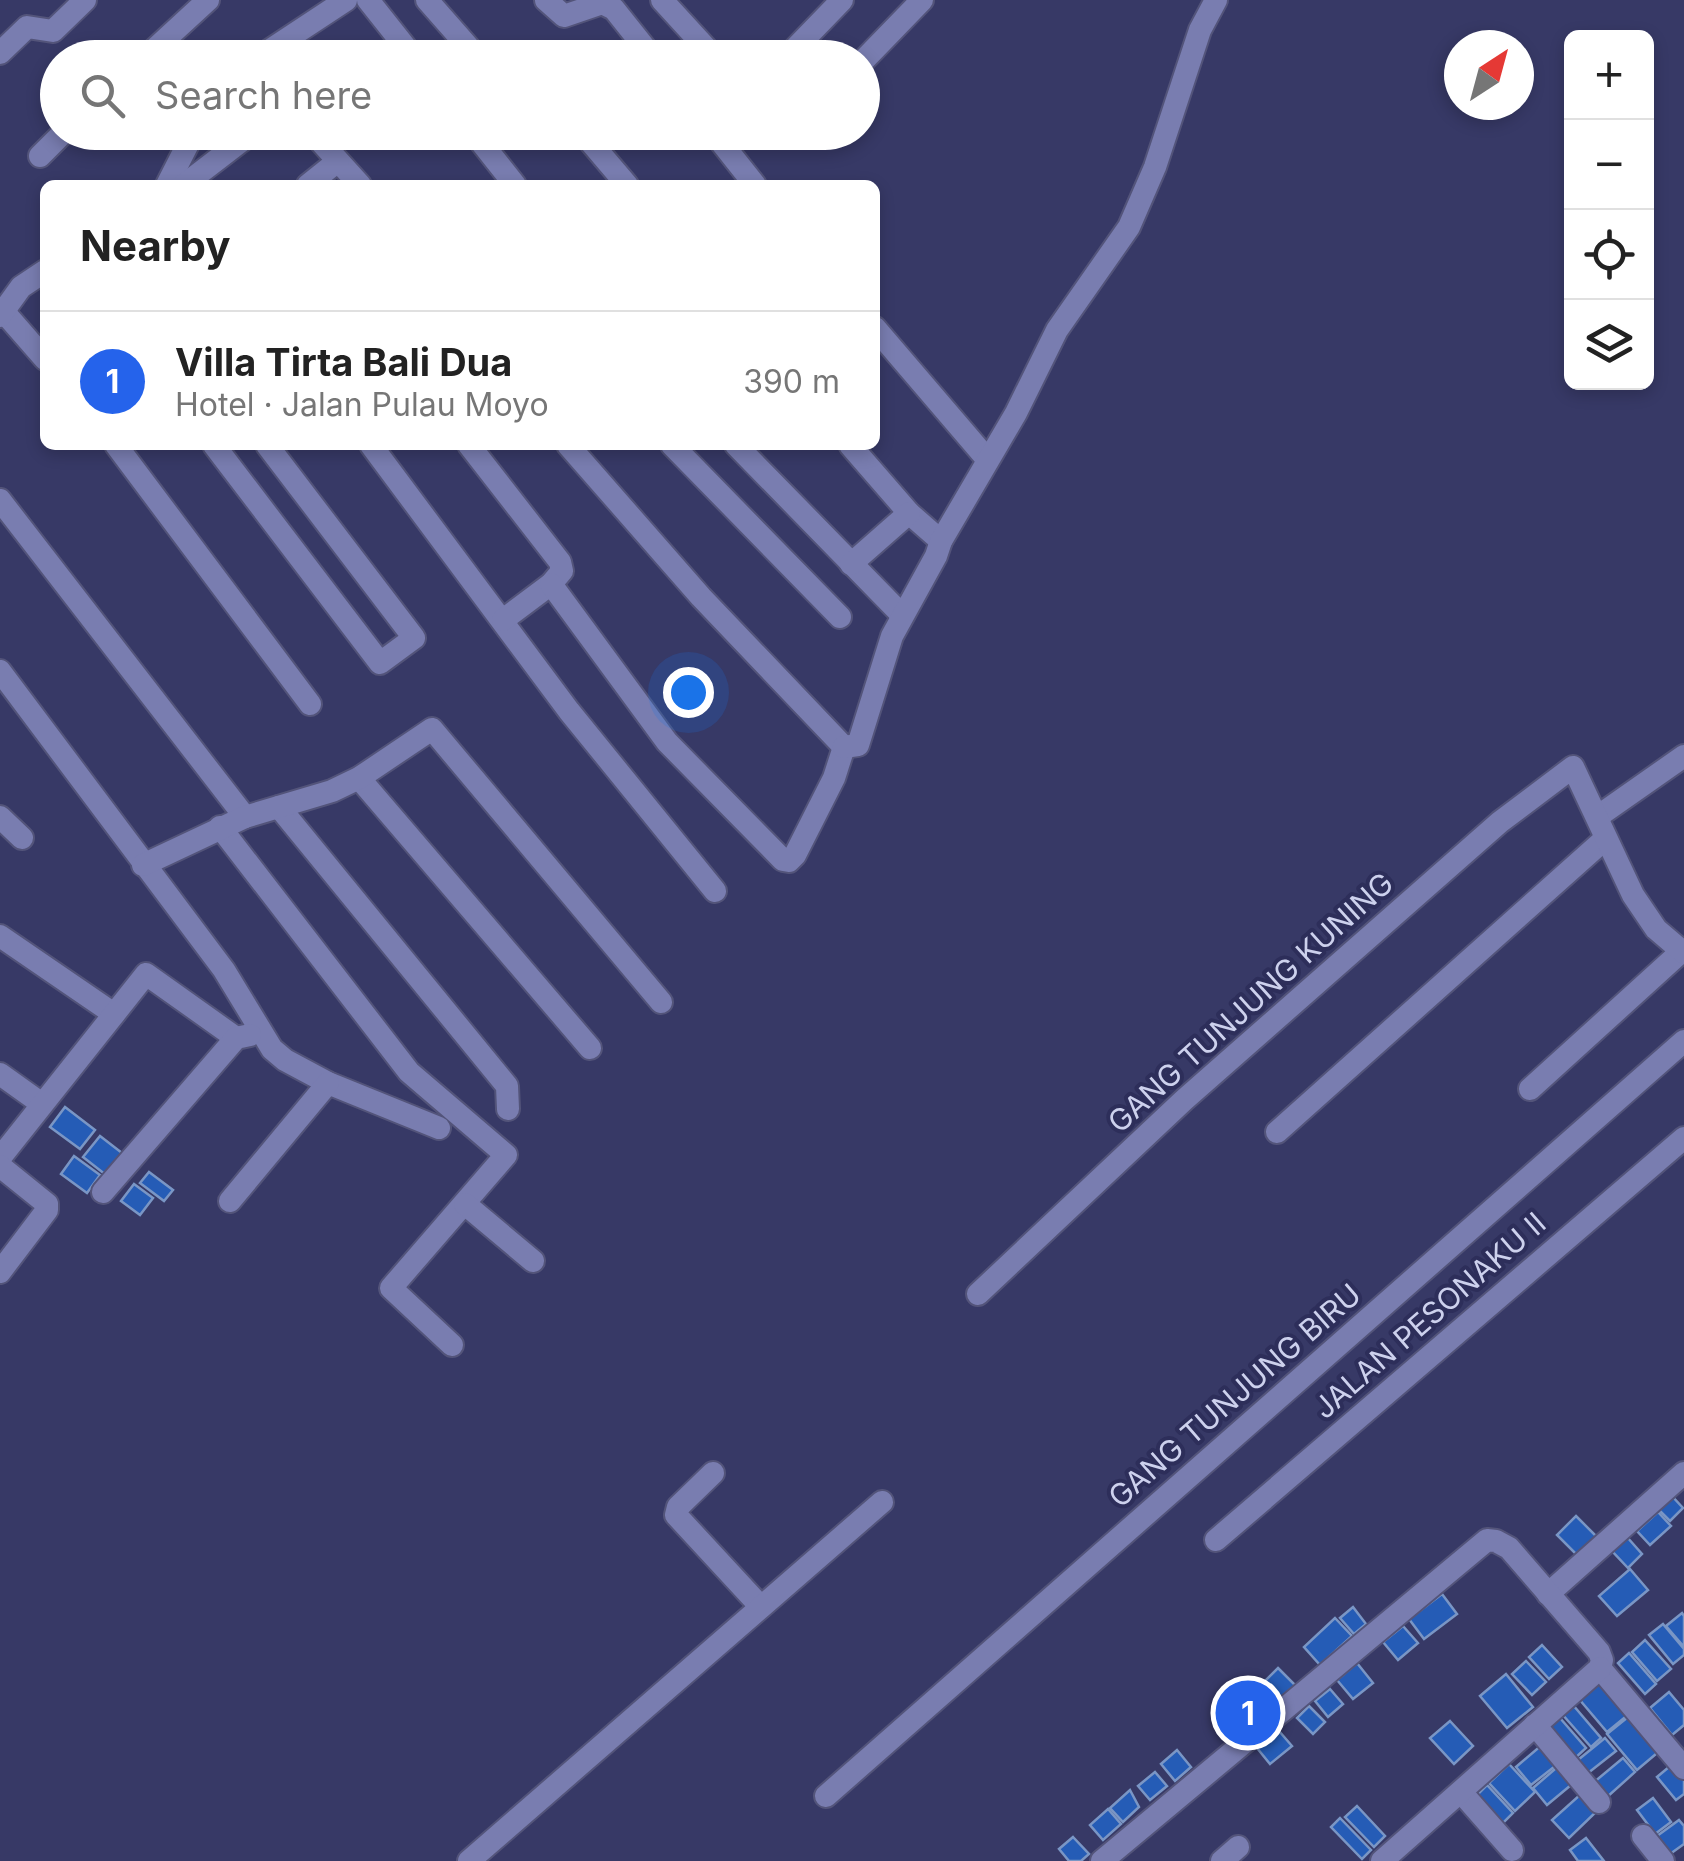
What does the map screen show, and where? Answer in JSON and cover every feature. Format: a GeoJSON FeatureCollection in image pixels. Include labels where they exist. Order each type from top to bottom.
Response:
{"type":"FeatureCollection","features":[{"type":"Feature","properties":{"kind":"street"},"geometry":{"type":"LineString","coordinates":[[0,53],[27,27],[49,32],[57,29],[85,0]]}},
{"type":"Feature","properties":{"kind":"street"},"geometry":{"type":"LineString","coordinates":[[164,40],[208,0]]}},
{"type":"Feature","properties":{"kind":"street"},"geometry":{"type":"LineString","coordinates":[[286,40],[309,9],[346,0]]}},
{"type":"Feature","properties":{"kind":"street"},"geometry":{"type":"LineString","coordinates":[[368,0],[400,40]]}},
{"type":"Feature","properties":{"kind":"street"},"geometry":{"type":"LineString","coordinates":[[428,0],[462,40]]}},
{"type":"Feature","properties":{"kind":"street"},"geometry":{"type":"LineString","coordinates":[[546,0],[564,16],[602,3],[614,9],[638,40]]}},
{"type":"Feature","properties":{"kind":"street"},"geometry":{"type":"LineString","coordinates":[[695,0],[670,8],[699,40]]}},
{"type":"Feature","properties":{"kind":"street"},"geometry":{"type":"LineString","coordinates":[[803,40],[842,0]]}},
{"type":"Feature","properties":{"kind":"street"},"geometry":{"type":"LineString","coordinates":[[880,43],[922,0]]}},
{"type":"Feature","properties":{"kind":"street"},"geometry":{"type":"LineString","coordinates":[[844,747],[858,746],[884,656],[941,541],[1030,386],[1057,330],[1129,226],[1156,167],[1200,30],[1216,0]]}},
{"type":"Feature","properties":{"kind":"street"},"geometry":{"type":"LineString","coordinates":[[40,156],[46,150]]}},
{"type":"Feature","properties":{"kind":"street"},"geometry":{"type":"LineString","coordinates":[[170,180],[185,150]]}},
{"type":"Feature","properties":{"kind":"street"},"geometry":{"type":"LineString","coordinates":[[191,180],[230,150]]}},
{"type":"Feature","properties":{"kind":"street"},"geometry":{"type":"LineString","coordinates":[[328,150],[355,180]]}},
{"type":"Feature","properties":{"kind":"street"},"geometry":{"type":"LineString","coordinates":[[487,150],[511,180]]}},
{"type":"Feature","properties":{"kind":"street"},"geometry":{"type":"LineString","coordinates":[[598,150],[624,180]]}},
{"type":"Feature","properties":{"kind":"street"},"geometry":{"type":"LineString","coordinates":[[727,150],[751,180]]}},
{"type":"Feature","properties":{"kind":"street"},"geometry":{"type":"LineString","coordinates":[[314,180],[338,161]]}},
{"type":"Feature","properties":{"kind":"street"},"geometry":{"type":"LineString","coordinates":[[40,274],[21,286],[2,314],[40,353]]}},
{"type":"Feature","properties":{"kind":"street"},"geometry":{"type":"LineString","coordinates":[[880,334],[987,460]]}},
{"type":"Feature","properties":{"kind":"street"},"geometry":{"type":"LineString","coordinates":[[120,450],[310,704]]}},
{"type":"Feature","properties":{"kind":"street"},"geometry":{"type":"LineString","coordinates":[[218,450],[380,663],[414,638],[271,450]]}},
{"type":"Feature","properties":{"kind":"street"},"geometry":{"type":"LineString","coordinates":[[374,450],[570,712],[715,891]]}},
{"type":"Feature","properties":{"kind":"street"},"geometry":{"type":"LineString","coordinates":[[473,450],[560,562],[562,571],[551,584],[502,620]]}},
{"type":"Feature","properties":{"kind":"street"},"geometry":{"type":"LineString","coordinates":[[572,450],[700,597],[844,747]]}},
{"type":"Feature","properties":{"kind":"street"},"geometry":{"type":"LineString","coordinates":[[677,450],[840,617]]}},
{"type":"Feature","properties":{"kind":"street"},"geometry":{"type":"LineString","coordinates":[[741,450],[902,615]]}},
{"type":"Feature","properties":{"kind":"street"},"geometry":{"type":"LineString","coordinates":[[854,450],[908,513],[941,541]]}},
{"type":"Feature","properties":{"kind":"street"},"geometry":{"type":"LineString","coordinates":[[0,500],[245,817]]}},
{"type":"Feature","properties":{"kind":"street"},"geometry":{"type":"LineString","coordinates":[[851,564],[908,513]]}},
{"type":"Feature","properties":{"kind":"street"},"geometry":{"type":"LineString","coordinates":[[551,584],[667,742],[784,860],[789,861],[795,854],[834,778],[844,747]]}},
{"type":"Feature","properties":{"kind":"street"},"geometry":{"type":"LineString","coordinates":[[0,671],[224,970],[278,1055],[328,1083],[440,1128]]}},
{"type":"Feature","properties":{"kind":"street"},"geometry":{"type":"LineString","coordinates":[[143,864],[245,817],[302,802],[359,778],[432,729],[661,1002]]}},
{"type":"Feature","properties":{"kind":"street"},"geometry":{"type":"LineString","coordinates":[[1277,1132],[1601,828],[1684,756]]}},
{"type":"Feature","properties":{"kind":"street","name":"GANG TUNJUNG KUNING"},"geometry":{"type":"LineString","coordinates":[[978,1294],[1199,1087],[1500,822],[1573,767],[1601,828]]}},
{"type":"Feature","properties":{"kind":"street"},"geometry":{"type":"LineString","coordinates":[[359,778],[590,1048]]}},
{"type":"Feature","properties":{"kind":"street"},"geometry":{"type":"LineString","coordinates":[[279,807],[507,1086],[508,1109]]}},
{"type":"Feature","properties":{"kind":"street"},"geometry":{"type":"LineString","coordinates":[[0,817],[22,838]]}},
{"type":"Feature","properties":{"kind":"street"},"geometry":{"type":"LineString","coordinates":[[220,827],[409,1072],[506,1154],[391,1288],[452,1346]]}},
{"type":"Feature","properties":{"kind":"street"},"geometry":{"type":"LineString","coordinates":[[1530,1088],[1683,952],[1656,929],[1642,909],[1601,828]]}},
{"type":"Feature","properties":{"kind":"street"},"geometry":{"type":"LineString","coordinates":[[0,936],[114,1014]]}},
{"type":"Feature","properties":{"kind":"street"},"geometry":{"type":"LineString","coordinates":[[0,1158],[146,974],[236,1038]]}},
{"type":"Feature","properties":{"kind":"street"},"geometry":{"type":"LineString","coordinates":[[103,1192],[236,1038],[264,1032]]}},
{"type":"Feature","properties":{"kind":"street","name":"GANG TUNJUNG BIRU"},"geometry":{"type":"LineString","coordinates":[[826,1796],[1684,1042]]}},
{"type":"Feature","properties":{"kind":"street"},"geometry":{"type":"LineString","coordinates":[[0,1074],[42,1104]]}},
{"type":"Feature","properties":{"kind":"street"},"geometry":{"type":"LineString","coordinates":[[230,1201],[328,1083]]}},
{"type":"Feature","properties":{"kind":"street","name":"JALAN PESONAKU II"},"geometry":{"type":"LineString","coordinates":[[1216,1540],[1684,1138]]}},
{"type":"Feature","properties":{"kind":"street"},"geometry":{"type":"LineString","coordinates":[[0,1166],[47,1204],[0,1272]]}},
{"type":"Feature","properties":{"kind":"street"},"geometry":{"type":"LineString","coordinates":[[465,1204],[533,1261]]}},
{"type":"Feature","properties":{"kind":"street"},"geometry":{"type":"LineString","coordinates":[[713,1473],[678,1507],[676,1515],[761,1607]]}},
{"type":"Feature","properties":{"kind":"street"},"geometry":{"type":"LineString","coordinates":[[1548,1594],[1684,1474]]}},
{"type":"Feature","properties":{"kind":"street"},"geometry":{"type":"LineString","coordinates":[[469,1861],[882,1502]]}},
{"type":"Feature","properties":{"kind":"street"},"geometry":{"type":"LineString","coordinates":[[1102,1861],[1480,1543],[1491,1539],[1505,1545],[1598,1652],[1600,1668],[1382,1861]]}},
{"type":"Feature","properties":{"kind":"street"},"geometry":{"type":"LineString","coordinates":[[1600,1668],[1684,1768]]}},
{"type":"Feature","properties":{"kind":"street"},"geometry":{"type":"LineString","coordinates":[[1535,1725],[1599,1802]]}},
{"type":"Feature","properties":{"kind":"street"},"geometry":{"type":"LineString","coordinates":[[1461,1792],[1512,1850]]}},
{"type":"Feature","properties":{"kind":"street"},"geometry":{"type":"LineString","coordinates":[[1643,1836],[1663,1861]]}},
{"type":"Feature","properties":{"kind":"building"},"geometry":{"type":"Polygon","coordinates":[[[65,1107],[95,1130],[80,1149],[50,1127],[65,1107]]]}},
{"type":"Feature","properties":{"kind":"building"},"geometry":{"type":"Polygon","coordinates":[[[100,1136],[122,1153],[106,1175],[83,1157],[100,1136]]]}},
{"type":"Feature","properties":{"kind":"building"},"geometry":{"type":"Polygon","coordinates":[[[74,1156],[100,1175],[87,1193],[61,1174],[74,1156]]]}},
{"type":"Feature","properties":{"kind":"building"},"geometry":{"type":"Polygon","coordinates":[[[149,1172],[173,1190],[164,1201],[140,1183],[149,1172]]]}},
{"type":"Feature","properties":{"kind":"building"},"geometry":{"type":"Polygon","coordinates":[[[134,1184],[153,1198],[140,1215],[121,1201],[134,1184]]]}},
{"type":"Feature","properties":{"kind":"building"},"geometry":{"type":"Polygon","coordinates":[[[1671,1495],[1683,1508],[1670,1521],[1657,1508],[1671,1495]]]}},
{"type":"Feature","properties":{"kind":"building"},"geometry":{"type":"Polygon","coordinates":[[[1658,1512],[1671,1526],[1650,1545],[1637,1531],[1658,1512]]]}},
{"type":"Feature","properties":{"kind":"building"},"geometry":{"type":"Polygon","coordinates":[[[1576,1516],[1597,1537],[1577,1555],[1557,1535],[1576,1516]]]}},
{"type":"Feature","properties":{"kind":"building"},"geometry":{"type":"Polygon","coordinates":[[[1627,1537],[1642,1554],[1628,1568],[1612,1551],[1627,1537]]]}},
{"type":"Feature","properties":{"kind":"building"},"geometry":{"type":"Polygon","coordinates":[[[1630,1569],[1648,1590],[1617,1616],[1599,1596],[1630,1569]]]}},
{"type":"Feature","properties":{"kind":"building"},"geometry":{"type":"Polygon","coordinates":[[[1442,1594],[1457,1614],[1424,1639],[1409,1619],[1442,1594]]]}},
{"type":"Feature","properties":{"kind":"building"},"geometry":{"type":"Polygon","coordinates":[[[1353,1607],[1366,1624],[1354,1634],[1340,1618],[1353,1607]]]}},
{"type":"Feature","properties":{"kind":"building"},"geometry":{"type":"Polygon","coordinates":[[[1682,1613],[1684,1616],[1684,1647],[1666,1626],[1682,1613]]]}},
{"type":"Feature","properties":{"kind":"building"},"geometry":{"type":"Polygon","coordinates":[[[1335,1618],[1352,1636],[1320,1665],[1304,1647],[1335,1618]]]}},
{"type":"Feature","properties":{"kind":"building"},"geometry":{"type":"Polygon","coordinates":[[[1663,1624],[1684,1649],[1684,1655],[1673,1664],[1649,1635],[1663,1624]]]}},
{"type":"Feature","properties":{"kind":"building"},"geometry":{"type":"Polygon","coordinates":[[[1403,1626],[1418,1643],[1398,1660],[1383,1642],[1403,1626]]]}},
{"type":"Feature","properties":{"kind":"building"},"geometry":{"type":"Polygon","coordinates":[[[1645,1640],[1671,1669],[1657,1681],[1632,1652],[1645,1640]]]}},
{"type":"Feature","properties":{"kind":"building"},"geometry":{"type":"Polygon","coordinates":[[[1542,1645],[1562,1667],[1549,1679],[1529,1657],[1542,1645]]]}},
{"type":"Feature","properties":{"kind":"building"},"geometry":{"type":"Polygon","coordinates":[[[1629,1653],[1656,1684],[1645,1694],[1618,1663],[1629,1653]]]}},
{"type":"Feature","properties":{"kind":"building"},"geometry":{"type":"Polygon","coordinates":[[[1526,1661],[1546,1682],[1532,1695],[1512,1674],[1526,1661]]]}},
{"type":"Feature","properties":{"kind":"building"},"geometry":{"type":"Polygon","coordinates":[[[1357,1663],[1373,1683],[1353,1699],[1337,1680],[1357,1663]]]}},
{"type":"Feature","properties":{"kind":"building"},"geometry":{"type":"Polygon","coordinates":[[[1278,1668],[1297,1687],[1275,1709],[1256,1690],[1278,1668]]]}},
{"type":"Feature","properties":{"kind":"building"},"geometry":{"type":"Polygon","coordinates":[[[1506,1674],[1533,1707],[1507,1728],[1480,1696],[1506,1674]]]}},
{"type":"Feature","properties":{"kind":"building"},"geometry":{"type":"Polygon","coordinates":[[[1602,1681],[1629,1714],[1607,1732],[1579,1699],[1602,1681]]]}},
{"type":"Feature","properties":{"kind":"building"},"geometry":{"type":"Polygon","coordinates":[[[1330,1689],[1343,1704],[1328,1717],[1315,1701],[1330,1689]]]}},
{"type":"Feature","properties":{"kind":"building"},"geometry":{"type":"Polygon","coordinates":[[[1252,1691],[1271,1712],[1246,1735],[1226,1714],[1252,1691]]]}},
{"type":"Feature","properties":{"kind":"building"},"geometry":{"type":"Polygon","coordinates":[[[1669,1692],[1684,1710],[1684,1725],[1672,1735],[1650,1708],[1669,1692]]]}},
{"type":"Feature","properties":{"kind":"building"},"geometry":{"type":"Polygon","coordinates":[[[1573,1705],[1601,1738],[1591,1747],[1562,1714],[1573,1705]]]}},
{"type":"Feature","properties":{"kind":"building"},"geometry":{"type":"Polygon","coordinates":[[[1309,1706],[1325,1722],[1313,1734],[1297,1718],[1309,1706]]]}},
{"type":"Feature","properties":{"kind":"building"},"geometry":{"type":"Polygon","coordinates":[[[1633,1713],[1663,1748],[1637,1770],[1607,1734],[1633,1713]]]}},
{"type":"Feature","properties":{"kind":"building"},"geometry":{"type":"Polygon","coordinates":[[[1560,1718],[1586,1748],[1573,1760],[1546,1729],[1560,1718]]]}},
{"type":"Feature","properties":{"kind":"building"},"geometry":{"type":"Polygon","coordinates":[[[1450,1721],[1473,1746],[1454,1764],[1430,1738],[1450,1721]]]}},
{"type":"Feature","properties":{"kind":"building"},"geometry":{"type":"Polygon","coordinates":[[[1279,1731],[1292,1746],[1270,1764],[1257,1748],[1279,1731]]]}},
{"type":"Feature","properties":{"kind":"building"},"geometry":{"type":"Polygon","coordinates":[[[1605,1738],[1616,1751],[1583,1777],[1573,1764],[1605,1738]]]}},
{"type":"Feature","properties":{"kind":"building"},"geometry":{"type":"Polygon","coordinates":[[[1543,1744],[1559,1763],[1531,1785],[1516,1767],[1543,1744]]]}},
{"type":"Feature","properties":{"kind":"building"},"geometry":{"type":"Polygon","coordinates":[[[1177,1750],[1191,1767],[1175,1781],[1161,1764],[1177,1750]]]}},
{"type":"Feature","properties":{"kind":"building"},"geometry":{"type":"Polygon","coordinates":[[[1623,1758],[1635,1772],[1606,1798],[1593,1783],[1623,1758]]]}},
{"type":"Feature","properties":{"kind":"building"},"geometry":{"type":"Polygon","coordinates":[[[1675,1762],[1684,1772],[1684,1794],[1676,1800],[1657,1777],[1675,1762]]]}},
{"type":"Feature","properties":{"kind":"building"},"geometry":{"type":"Polygon","coordinates":[[[1562,1763],[1577,1780],[1547,1805],[1533,1788],[1562,1763]]]}},
{"type":"Feature","properties":{"kind":"building"},"geometry":{"type":"Polygon","coordinates":[[[1509,1764],[1535,1792],[1515,1811],[1489,1783],[1509,1764]]]}},
{"type":"Feature","properties":{"kind":"building"},"geometry":{"type":"Polygon","coordinates":[[[1155,1772],[1167,1786],[1150,1800],[1138,1786],[1155,1772]]]}},
{"type":"Feature","properties":{"kind":"building"},"geometry":{"type":"Polygon","coordinates":[[[1487,1785],[1513,1813],[1502,1824],[1476,1796],[1487,1785]]]}},
{"type":"Feature","properties":{"kind":"building"},"geometry":{"type":"Polygon","coordinates":[[[1130,1790],[1139,1807],[1123,1822],[1110,1808],[1130,1790]]]}},
{"type":"Feature","properties":{"kind":"building"},"geometry":{"type":"Polygon","coordinates":[[[1581,1794],[1597,1811],[1569,1838],[1552,1820],[1581,1794]]]}},
{"type":"Feature","properties":{"kind":"building"},"geometry":{"type":"Polygon","coordinates":[[[1653,1798],[1671,1822],[1655,1834],[1637,1810],[1653,1798]]]}},
{"type":"Feature","properties":{"kind":"building"},"geometry":{"type":"Polygon","coordinates":[[[1357,1806],[1385,1836],[1374,1847],[1345,1817],[1357,1806]]]}},
{"type":"Feature","properties":{"kind":"building"},"geometry":{"type":"Polygon","coordinates":[[[1108,1809],[1121,1824],[1103,1840],[1090,1825],[1108,1809]]]}},
{"type":"Feature","properties":{"kind":"building"},"geometry":{"type":"Polygon","coordinates":[[[1340,1818],[1371,1850],[1362,1859],[1331,1827],[1340,1818]]]}},
{"type":"Feature","properties":{"kind":"building"},"geometry":{"type":"Polygon","coordinates":[[[1679,1820],[1684,1826],[1684,1844],[1670,1854],[1657,1836],[1679,1820]]]}},
{"type":"Feature","properties":{"kind":"building"},"geometry":{"type":"Polygon","coordinates":[[[1073,1837],[1089,1854],[1081,1861],[1069,1861],[1059,1849],[1073,1837]]]}},
{"type":"Feature","properties":{"kind":"building"},"geometry":{"type":"Polygon","coordinates":[[[1586,1838],[1604,1861],[1578,1861],[1570,1850],[1586,1838]]]}},
{"type":"Feature","properties":{"kind":"place","name":"Villa Tirta Bali Dua"},"geometry":{"type":"Point","coordinates":[1248,1713]}}]}
